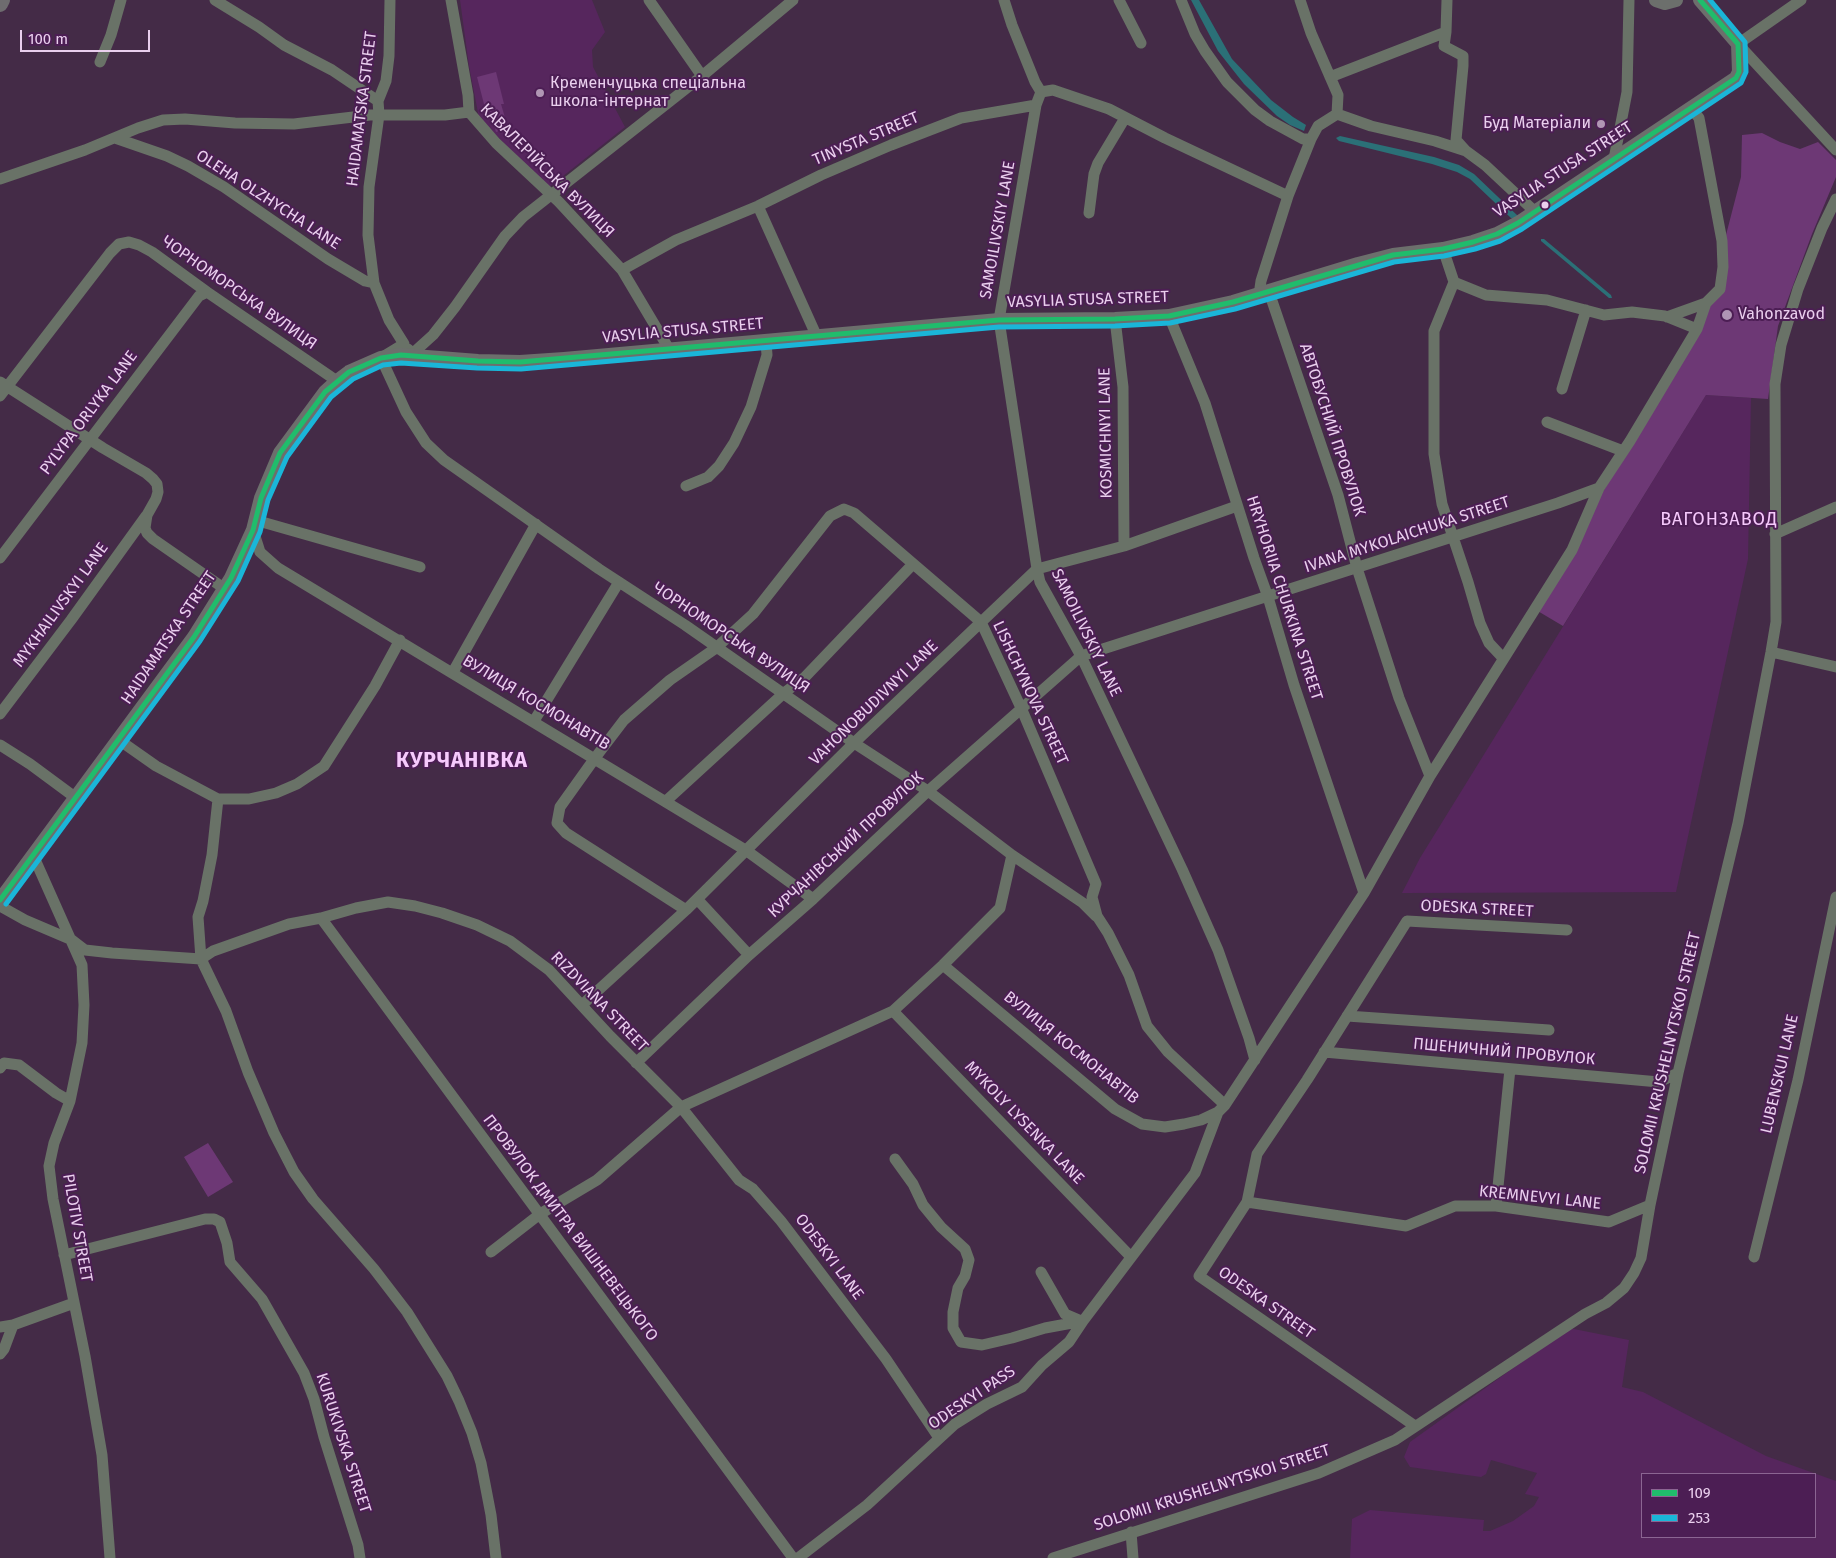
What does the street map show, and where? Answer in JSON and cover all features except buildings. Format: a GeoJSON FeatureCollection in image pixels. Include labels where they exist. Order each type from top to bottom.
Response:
{"type":"FeatureCollection","features":[{"type":"Feature","properties":{"kind":"highway"},"geometry":{"type":"LineString","coordinates":[[0,4],[2,0]]}},
{"type":"Feature","properties":{"kind":"main road"},"geometry":{"type":"LineString","coordinates":[[1656,0],[1665,3],[1676,0]]}},
{"type":"Feature","properties":{"kind":"main road"},"geometry":{"type":"LineString","coordinates":[[1700,0],[1738,44]]}},
{"type":"Feature","properties":{"kind":"main road","name":"VASYLIA STUSA STREET"},"geometry":{"type":"LineString","coordinates":[[381,358],[408,349],[478,360],[520,362],[766,342],[999,320],[1115,319],[1169,316],[1204,310],[1264,294],[1358,264],[1393,255],[1443,249],[1497,234],[1533,214],[1736,78],[1739,72],[1738,44]]}},
{"type":"Feature","properties":{"kind":"main road","name":"HAIDAMATSKA STREET"},"geometry":{"type":"LineString","coordinates":[[0,900],[194,638],[225,588],[254,525],[261,498],[280,452],[314,405],[337,381],[356,369],[381,358]]}},
{"type":"Feature","properties":{"kind":"street"},"geometry":{"type":"LineString","coordinates":[[100,62],[111,35],[121,0]]}},
{"type":"Feature","properties":{"kind":"street"},"geometry":{"type":"LineString","coordinates":[[216,0],[284,45],[332,70],[378,101]]}},
{"type":"Feature","properties":{"kind":"street","name":"HAIDAMATSKA STREET"},"geometry":{"type":"LineString","coordinates":[[390,0],[389,56],[386,81],[378,101],[379,115],[369,187],[368,235],[374,283],[389,320],[408,349]]}},
{"type":"Feature","properties":{"kind":"street"},"geometry":{"type":"LineString","coordinates":[[451,0],[468,96],[469,112]]}},
{"type":"Feature","properties":{"kind":"street"},"geometry":{"type":"LineString","coordinates":[[649,0],[702,76]]}},
{"type":"Feature","properties":{"kind":"street"},"geometry":{"type":"LineString","coordinates":[[408,349],[433,335],[505,236],[523,218],[550,194],[702,76],[793,0]]}},
{"type":"Feature","properties":{"kind":"street"},"geometry":{"type":"LineString","coordinates":[[1004,0],[1034,82],[1042,92]]}},
{"type":"Feature","properties":{"kind":"street"},"geometry":{"type":"LineString","coordinates":[[1119,0],[1141,43]]}},
{"type":"Feature","properties":{"kind":"street"},"geometry":{"type":"LineString","coordinates":[[1181,0],[1195,34],[1205,52],[1227,82],[1248,104],[1270,121],[1303,139],[1311,139]]}},
{"type":"Feature","properties":{"kind":"street"},"geometry":{"type":"LineString","coordinates":[[1300,0],[1311,33],[1338,95],[1337,114]]}},
{"type":"Feature","properties":{"kind":"street"},"geometry":{"type":"LineString","coordinates":[[1447,0],[1444,46],[1463,56],[1456,140],[1466,151],[1511,189],[1530,208],[1533,214]]}},
{"type":"Feature","properties":{"kind":"street"},"geometry":{"type":"LineString","coordinates":[[1614,159],[1627,92],[1629,0]]}},
{"type":"Feature","properties":{"kind":"street"},"geometry":{"type":"LineString","coordinates":[[1801,0],[1738,44],[1836,150]]}},
{"type":"Feature","properties":{"kind":"street"},"geometry":{"type":"LineString","coordinates":[[1330,77],[1446,32]]}},
{"type":"Feature","properties":{"kind":"street"},"geometry":{"type":"LineString","coordinates":[[1042,92],[1053,90],[1109,109],[1288,196]]}},
{"type":"Feature","properties":{"kind":"street"},"geometry":{"type":"LineString","coordinates":[[1036,105],[1042,92]]}},
{"type":"Feature","properties":{"kind":"street","name":"TINYSTA STREET"},"geometry":{"type":"LineString","coordinates":[[622,270],[676,240],[758,206],[821,175],[961,118],[1036,105]]}},
{"type":"Feature","properties":{"kind":"street","name":"SAMOILIVSKIY LANE"},"geometry":{"type":"LineString","coordinates":[[1036,105],[999,320],[1037,570],[1040,582],[1081,656],[1182,869],[1218,950],[1255,1060]]}},
{"type":"Feature","properties":{"kind":"street","name":"ODESKYI PASS"},"geometry":{"type":"LineString","coordinates":[[798,1558],[867,1505],[955,1424],[987,1404],[1022,1387],[1042,1365],[1069,1342],[1195,1172],[1221,1109],[1364,893],[1430,776],[1502,658],[1572,550],[1599,488],[1696,329],[1706,303],[1720,289],[1723,267],[1722,241],[1699,118],[1691,108]]}},
{"type":"Feature","properties":{"kind":"street","name":"КАВАЛЕРІЙСЬКА ВУЛИЦЯ"},"geometry":{"type":"LineString","coordinates":[[0,179],[163,120],[185,119],[235,123],[294,124],[379,115],[445,115],[469,112],[496,143],[550,194],[622,270],[669,349]]}},
{"type":"Feature","properties":{"kind":"street"},"geometry":{"type":"LineString","coordinates":[[1264,294],[1261,281],[1288,196],[1311,139],[1318,126],[1337,114]]}},
{"type":"Feature","properties":{"kind":"street"},"geometry":{"type":"LineString","coordinates":[[1337,114],[1371,126],[1435,141],[1466,151]]}},
{"type":"Feature","properties":{"kind":"street"},"geometry":{"type":"LineString","coordinates":[[1089,213],[1094,174],[1098,163],[1125,118]]}},
{"type":"Feature","properties":{"kind":"street","name":"OLEHA OLZHYCHA LANE"},"geometry":{"type":"LineString","coordinates":[[115,138],[167,156],[188,166],[224,187],[328,259],[365,281],[374,283]]}},
{"type":"Feature","properties":{"kind":"street","name":"SOLOMII KRUSHELNYTSKOI STREET"},"geometry":{"type":"LineString","coordinates":[[1053,1558],[1319,1473],[1395,1440],[1585,1314],[1606,1303],[1624,1288],[1634,1273],[1641,1258],[1650,1205],[1678,1073],[1738,822],[1776,622],[1775,384],[1777,364],[1798,288],[1836,199]]}},
{"type":"Feature","properties":{"kind":"street"},"geometry":{"type":"LineString","coordinates":[[758,206],[817,337]]}},
{"type":"Feature","properties":{"kind":"street","name":"ЧОРНОМОРСЬКА ВУЛИЦЯ"},"geometry":{"type":"LineString","coordinates":[[4,384],[110,253],[119,244],[129,242],[139,245],[337,381]]}},
{"type":"Feature","properties":{"kind":"street"},"geometry":{"type":"LineString","coordinates":[[1443,249],[1454,282],[1434,331],[1434,454],[1442,504],[1480,624],[1489,643],[1502,658]]}},
{"type":"Feature","properties":{"kind":"street"},"geometry":{"type":"LineString","coordinates":[[1454,282],[1486,295],[1547,300],[1604,315],[1632,312],[1667,317],[1696,329]]}},
{"type":"Feature","properties":{"kind":"street","name":"PYLYPA ORLYKA LANE"},"geometry":{"type":"LineString","coordinates":[[0,558],[89,438],[199,296],[207,292]]}},
{"type":"Feature","properties":{"kind":"street","name":"АВТОБУСНИЙ ПРОВУЛОК"},"geometry":{"type":"LineString","coordinates":[[1264,294],[1338,495],[1357,568],[1399,698],[1430,776]]}},
{"type":"Feature","properties":{"kind":"street"},"geometry":{"type":"LineString","coordinates":[[1667,317],[1706,303]]}},
{"type":"Feature","properties":{"kind":"street"},"geometry":{"type":"LineString","coordinates":[[1562,388],[1586,310]]}},
{"type":"Feature","properties":{"kind":"street","name":"HRYHORIIA CHURKINA STREET"},"geometry":{"type":"LineString","coordinates":[[1169,316],[1205,403],[1268,597],[1294,685],[1364,893]]}},
{"type":"Feature","properties":{"kind":"street","name":"KOSMICHNYI LANE"},"geometry":{"type":"LineString","coordinates":[[1115,319],[1123,386],[1124,546]]}},
{"type":"Feature","properties":{"kind":"street"},"geometry":{"type":"LineString","coordinates":[[686,486],[708,477],[719,466],[734,443],[751,407],[767,355],[766,342]]}},
{"type":"Feature","properties":{"kind":"street","name":"ЧОРНОМОРСЬКА ВУЛИЦЯ"},"geometry":{"type":"LineString","coordinates":[[381,358],[406,412],[426,443],[444,460],[854,743],[928,791],[1012,855],[1083,903],[1097,916]]}},
{"type":"Feature","properties":{"kind":"street"},"geometry":{"type":"LineString","coordinates":[[0,396],[4,384],[89,438]]}},
{"type":"Feature","properties":{"kind":"street"},"geometry":{"type":"LineString","coordinates":[[1546,422],[1623,451]]}},
{"type":"Feature","properties":{"kind":"street","name":"MYKHAILIVSKYI LANE"},"geometry":{"type":"LineString","coordinates":[[0,714],[71,620],[147,515],[156,499],[158,492],[157,484],[153,479],[89,438]]}},
{"type":"Feature","properties":{"kind":"street","name":"IVANA MYKOLAICHUKA STREET"},"geometry":{"type":"LineString","coordinates":[[1081,656],[1558,503],[1599,488]]}},
{"type":"Feature","properties":{"kind":"street","name":"VAHONOBUDIVNYI LANE"},"geometry":{"type":"LineString","coordinates":[[582,1006],[686,910],[854,743],[1037,570],[1124,546],[1237,506]]}},
{"type":"Feature","properties":{"kind":"street"},"geometry":{"type":"LineString","coordinates":[[1775,534],[1836,507]]}},
{"type":"Feature","properties":{"kind":"street","name":"LISHCHYNOVA STREET"},"geometry":{"type":"LineString","coordinates":[[686,910],[566,833],[557,823],[560,807],[624,720],[670,680],[716,648],[753,614],[830,516],[844,509],[854,513],[981,622],[1022,710],[1096,884],[1092,898],[1097,916],[1118,953],[1145,1020],[1157,1040],[1221,1109]]}},
{"type":"Feature","properties":{"kind":"street"},"geometry":{"type":"LineString","coordinates":[[147,515],[145,528],[153,539],[225,588]]}},
{"type":"Feature","properties":{"kind":"street"},"geometry":{"type":"LineString","coordinates":[[453,672],[536,524]]}},
{"type":"Feature","properties":{"kind":"street"},"geometry":{"type":"LineString","coordinates":[[254,525],[420,567]]}},
{"type":"Feature","properties":{"kind":"street","name":"ВУЛИЦЯ КОСМОНАВТІВ"},"geometry":{"type":"LineString","coordinates":[[254,525],[260,552],[278,568],[747,850],[812,899]]}},
{"type":"Feature","properties":{"kind":"street"},"geometry":{"type":"LineString","coordinates":[[666,801],[784,693],[805,677],[913,564]]}},
{"type":"Feature","properties":{"kind":"street"},"geometry":{"type":"LineString","coordinates":[[534,721],[619,582]]}},
{"type":"Feature","properties":{"kind":"street"},"geometry":{"type":"LineString","coordinates":[[119,740],[156,766],[218,799],[249,799],[276,793],[297,784],[324,766],[375,686],[400,640]]}},
{"type":"Feature","properties":{"kind":"street"},"geometry":{"type":"LineString","coordinates":[[1771,652],[1836,667]]}},
{"type":"Feature","properties":{"kind":"street","name":"КУРЧАНІВСЬКИЙ ПРОВУЛОК"},"geometry":{"type":"LineString","coordinates":[[636,1063],[749,955],[928,791],[1081,656]]}},
{"type":"Feature","properties":{"kind":"street"},"geometry":{"type":"LineString","coordinates":[[0,745],[30,764],[76,798]]}},
{"type":"Feature","properties":{"kind":"street"},"geometry":{"type":"LineString","coordinates":[[218,799],[212,855],[204,900],[198,917],[201,959],[226,1011],[248,1072],[274,1133],[294,1172],[313,1199],[374,1268],[407,1312],[447,1376],[472,1433],[481,1463],[491,1515],[496,1558]]}},
{"type":"Feature","properties":{"kind":"street","name":"PILOTIV STREET"},"geometry":{"type":"LineString","coordinates":[[33,855],[82,965],[84,1005],[82,1043],[70,1101],[54,1143],[50,1166],[53,1199],[102,1455],[110,1558]]}},
{"type":"Feature","properties":{"kind":"street"},"geometry":{"type":"LineString","coordinates":[[491,1252],[540,1214],[597,1180],[681,1107],[893,1011],[943,965],[1000,908],[1012,855]]}},
{"type":"Feature","properties":{"kind":"street","name":"LUBENSKUI LANE"},"geometry":{"type":"LineString","coordinates":[[1754,1257],[1798,1080],[1836,897]]}},
{"type":"Feature","properties":{"kind":"street"},"geometry":{"type":"LineString","coordinates":[[697,899],[749,955]]}},
{"type":"Feature","properties":{"kind":"street","name":"RIZDVIANA STREET"},"geometry":{"type":"LineString","coordinates":[[201,959],[213,951],[289,924],[388,902],[415,906],[477,925],[510,941],[549,970],[636,1063],[681,1107]]}},
{"type":"Feature","properties":{"kind":"street"},"geometry":{"type":"LineString","coordinates":[[0,906],[25,920],[72,940],[85,950],[201,959]]}},
{"type":"Feature","properties":{"kind":"street","name":"ПРОВУЛОК ДМИТРА ВИШНЕВЕЦЬКОГО"},"geometry":{"type":"LineString","coordinates":[[321,918],[793,1558]]}},
{"type":"Feature","properties":{"kind":"street","name":"ODESKA STREET"},"geometry":{"type":"LineString","coordinates":[[1416,1426],[1199,1276],[1248,1202],[1257,1154],[1407,921],[1567,930]]}},
{"type":"Feature","properties":{"kind":"street","name":"ВУЛИЦЯ КОСМОНАВТІВ"},"geometry":{"type":"LineString","coordinates":[[943,965],[1115,1109],[1142,1124],[1164,1127],[1184,1124],[1201,1120],[1221,1109]]}},
{"type":"Feature","properties":{"kind":"street","name":"MYKOLY LYSENKA LANE"},"geometry":{"type":"LineString","coordinates":[[893,1011],[1131,1256]]}},
{"type":"Feature","properties":{"kind":"street"},"geometry":{"type":"LineString","coordinates":[[1347,1016],[1549,1030]]}},
{"type":"Feature","properties":{"kind":"street","name":"ПШЕНИЧНИЙ ПРОВУЛОК"},"geometry":{"type":"LineString","coordinates":[[1324,1052],[1658,1082],[1678,1073]]}},
{"type":"Feature","properties":{"kind":"street"},"geometry":{"type":"LineString","coordinates":[[0,1068],[4,1063],[19,1065],[56,1093],[70,1101]]}},
{"type":"Feature","properties":{"kind":"street"},"geometry":{"type":"LineString","coordinates":[[1496,1206],[1510,1069]]}},
{"type":"Feature","properties":{"kind":"street","name":"ODESKYI LANE"},"geometry":{"type":"LineString","coordinates":[[681,1107],[739,1180],[753,1189],[797,1242],[886,1359],[939,1438]]}},
{"type":"Feature","properties":{"kind":"street"},"geometry":{"type":"LineString","coordinates":[[895,1159],[913,1184],[923,1205],[965,1249],[969,1260],[965,1276],[958,1288],[953,1312],[953,1328],[961,1342],[982,1345],[1066,1323],[1083,1321]]}},
{"type":"Feature","properties":{"kind":"street","name":"KREMNEVYI LANE"},"geometry":{"type":"LineString","coordinates":[[1248,1202],[1406,1226],[1455,1206],[1496,1206],[1609,1222],[1650,1205]]}},
{"type":"Feature","properties":{"kind":"street","name":"KURUKIVSKA STREET"},"geometry":{"type":"LineString","coordinates":[[64,1255],[205,1219],[214,1219],[220,1222],[227,1242],[230,1262],[262,1299],[304,1373],[314,1399],[358,1545],[360,1558]]}},
{"type":"Feature","properties":{"kind":"street"},"geometry":{"type":"LineString","coordinates":[[1041,1272],[1064,1314],[1083,1321]]}},
{"type":"Feature","properties":{"kind":"street"},"geometry":{"type":"LineString","coordinates":[[0,1327],[13,1325],[74,1303]]}},
{"type":"Feature","properties":{"kind":"street"},"geometry":{"type":"LineString","coordinates":[[0,1354],[4,1349],[13,1325]]}},
{"type":"Feature","properties":{"kind":"street"},"geometry":{"type":"LineString","coordinates":[[1131,1532],[1132,1558]]}},
{"type":"Feature","properties":{"kind":"shaded area","name":"Кременчуцька спеціальна школа-інтернат"},"geometry":{"type":"Polygon","coordinates":[[[460,0],[592,0],[605,32],[592,50],[593,67],[625,127],[548,188],[479,118],[469,66],[460,0]]]}},
{"type":"Feature","properties":{"kind":"shaded area"},"geometry":{"type":"Polygon","coordinates":[[[1191,0],[1199,0],[1232,59],[1271,100],[1306,125],[1304,131],[1290,125],[1277,116],[1244,84],[1218,51],[1191,0]]]}},
{"type":"Feature","properties":{"kind":"shaded area"},"geometry":{"type":"Polygon","coordinates":[[[496,72],[504,104],[501,104],[508,128],[496,132],[489,108],[485,108],[477,77],[496,72]]]}},
{"type":"Feature","properties":{"kind":"shaded area"},"geometry":{"type":"Polygon","coordinates":[[[1762,133],[1800,149],[1818,142],[1836,160],[1836,177],[1812,234],[1778,326],[1768,399],[1706,395],[1563,626],[1536,610],[1709,304],[1723,289],[1726,235],[1741,177],[1742,135],[1762,133]]]}},
{"type":"Feature","properties":{"kind":"shaded area"},"geometry":{"type":"Polygon","coordinates":[[[1340,136],[1434,157],[1459,165],[1474,174],[1518,216],[1517,219],[1511,218],[1470,179],[1457,172],[1339,141],[1336,138],[1340,136]]]}},
{"type":"Feature","properties":{"kind":"shaded area"},"geometry":{"type":"Polygon","coordinates":[[[1541,239],[1544,239],[1611,295],[1612,298],[1609,298],[1541,241],[1541,239]]]}},
{"type":"Feature","properties":{"kind":"shaded area"},"geometry":{"type":"Polygon","coordinates":[[[1706,395],[1751,398],[1748,559],[1676,892],[1402,893],[1420,858],[1706,395]]]}},
{"type":"Feature","properties":{"kind":"shaded area"},"geometry":{"type":"Polygon","coordinates":[[[208,1143],[233,1182],[208,1197],[184,1157],[208,1143]]]}},
{"type":"Feature","properties":{"kind":"shaded area"},"geometry":{"type":"Polygon","coordinates":[[[1569,1328],[1629,1340],[1622,1387],[1643,1392],[1766,1456],[1814,1473],[1641,1473],[1641,1538],[1816,1538],[1816,1474],[1836,1481],[1836,1558],[1350,1558],[1352,1519],[1370,1510],[1484,1520],[1483,1531],[1490,1531],[1513,1521],[1534,1506],[1539,1497],[1525,1494],[1537,1473],[1491,1460],[1486,1474],[1481,1477],[1410,1467],[1404,1457],[1410,1442],[1569,1328]]]}},
{"type":"Feature","properties":{"kind":"transit line","name":"109"},"geometry":{"type":"LineString","coordinates":[[0,900],[194,637],[231,578],[253,530],[261,498],[280,453],[325,392],[349,372],[381,358],[401,355],[520,362],[999,320],[1115,319],[1169,316],[1233,302],[1393,255],[1443,249],[1473,242],[1497,234],[1518,223],[1736,78],[1739,72],[1738,44],[1700,0]]}},
{"type":"Feature","properties":{"kind":"transit line","name":"253"},"geometry":{"type":"LineString","coordinates":[[6,904],[200,641],[238,581],[260,532],[268,500],[287,457],[331,397],[353,379],[383,365],[401,363],[521,369],[999,327],[1115,326],[1170,323],[1235,309],[1394,262],[1444,256],[1475,249],[1500,241],[1522,229],[1741,83],[1746,72],[1745,42],[1710,0]]}},
{"type":"Feature","properties":{"kind":"place","name":"Кременчуцька спеціальна школа-інтернат"},"geometry":{"type":"Point","coordinates":[540,93]}},
{"type":"Feature","properties":{"kind":"place","name":"Буд Матерiали"},"geometry":{"type":"Point","coordinates":[1601,124]}},
{"type":"Feature","properties":{"kind":"place","name":"Vahonzavod"},"geometry":{"type":"Point","coordinates":[1727,315]}},
{"type":"Feature","properties":{"kind":"district","name":"ВАГОНЗАВОД"},"geometry":{"type":"Point","coordinates":[1719,520]}},
{"type":"Feature","properties":{"kind":"district","name":"КУРЧАНІВКА"},"geometry":{"type":"Point","coordinates":[462,761]}}]}
